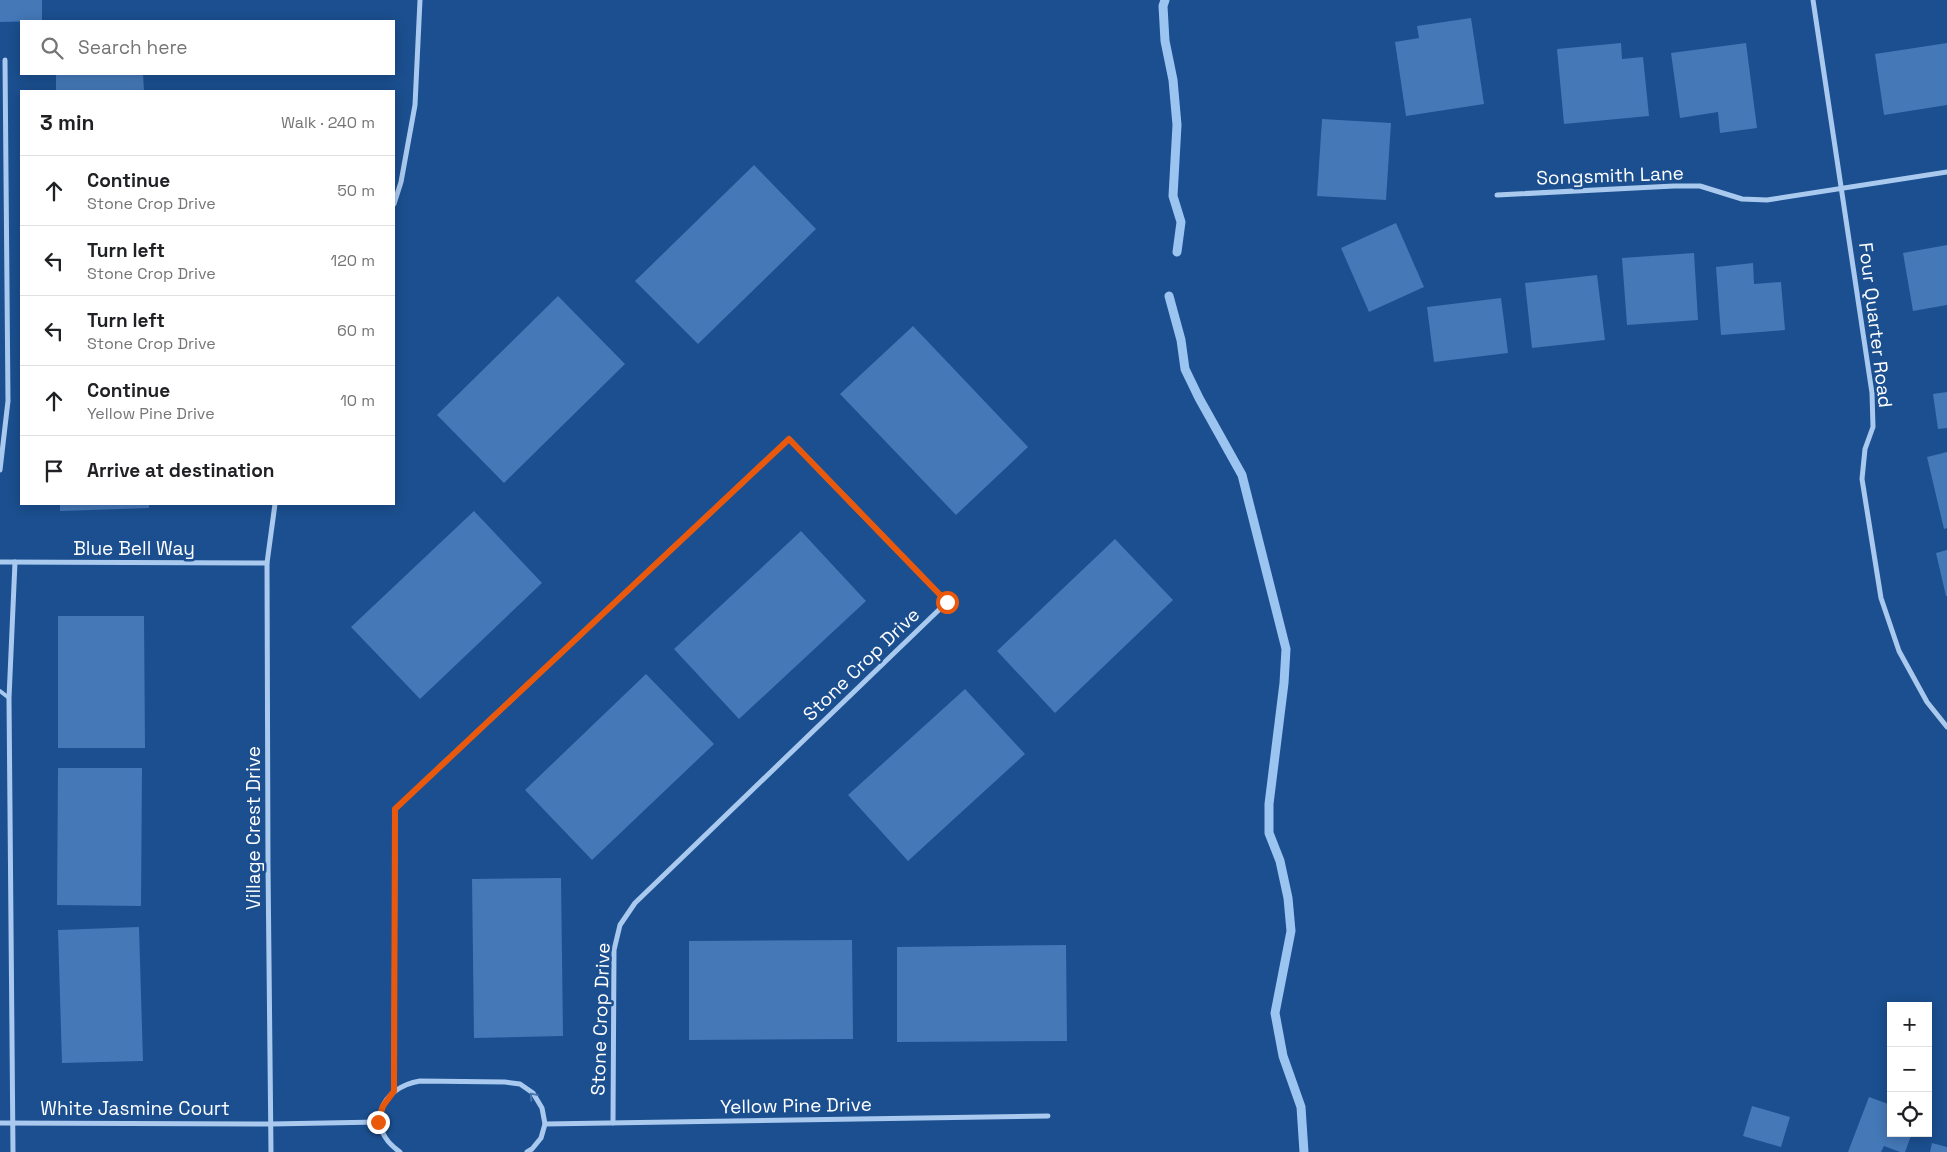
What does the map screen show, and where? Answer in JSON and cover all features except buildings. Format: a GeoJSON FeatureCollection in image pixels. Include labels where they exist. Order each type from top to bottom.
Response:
{"type":"FeatureCollection","features":[{"type":"Feature","properties":{"kind":"street"},"geometry":{"type":"LineString","coordinates":[[395,201],[401,182],[415,105],[420,0]]}},
{"type":"Feature","properties":{"kind":"street","name":"Four Quarter Road"},"geometry":{"type":"LineString","coordinates":[[1813,0],[1872,393],[1873,427],[1865,449],[1862,479],[1881,598],[1898,651],[1927,702],[1947,727]]}},
{"type":"Feature","properties":{"kind":"street"},"geometry":{"type":"LineString","coordinates":[[0,470],[8,401],[2,60]]}},
{"type":"Feature","properties":{"kind":"street","name":"Songsmith Lane"},"geometry":{"type":"LineString","coordinates":[[1497,195],[1700,186],[1742,199],[1767,200],[1947,172]]}},
{"type":"Feature","properties":{"kind":"street","name":"Stone Crop Drive"},"geometry":{"type":"LineString","coordinates":[[394,1091],[395,809],[789,439],[947,602],[634,903],[620,925],[614,950],[613,1123]]}},
{"type":"Feature","properties":{"kind":"street","name":"Village Crest Drive"},"geometry":{"type":"LineString","coordinates":[[271,1152],[267,563],[275,505]]}},
{"type":"Feature","properties":{"kind":"street","name":"Blue Bell Way"},"geometry":{"type":"LineString","coordinates":[[0,562],[267,563]]}},
{"type":"Feature","properties":{"kind":"street"},"geometry":{"type":"LineString","coordinates":[[13,1152],[9,698],[14,562]]}},
{"type":"Feature","properties":{"kind":"street"},"geometry":{"type":"LineString","coordinates":[[400,1152],[383,1136],[378,1122],[383,1106],[394,1091],[407,1083],[420,1081],[505,1082],[520,1084],[533,1093],[542,1108],[545,1124],[541,1138],[531,1151]]}},
{"type":"Feature","properties":{"kind":"street","name":"Yellow Pine Drive"},"geometry":{"type":"LineString","coordinates":[[545,1124],[1048,1116]]}},
{"type":"Feature","properties":{"kind":"street"},"geometry":{"type":"LineString","coordinates":[[270,1124],[378,1122]]}},
{"type":"Feature","properties":{"kind":"street","name":"White Jasmine Court"},"geometry":{"type":"LineString","coordinates":[[0,1123],[270,1124]]}},
{"type":"Feature","properties":{"kind":"lane"},"geometry":{"type":"LineString","coordinates":[[0,691],[9,698]]}},
{"type":"Feature","properties":{"kind":"waterway"},"geometry":{"type":"LineString","coordinates":[[1165,0],[1163,6],[1165,41],[1173,80],[1177,125],[1173,196],[1181,222],[1177,252]]}},
{"type":"Feature","properties":{"kind":"waterway"},"geometry":{"type":"LineString","coordinates":[[1169,296],[1181,340],[1185,369],[1242,475],[1286,649],[1284,683],[1269,804],[1269,833],[1280,861],[1288,898],[1291,931],[1275,1013],[1283,1056],[1301,1107],[1304,1152]]}},
{"type":"Feature","properties":{"kind":"route"},"geometry":{"type":"LineString","coordinates":[[378,1122],[383,1106],[394,1091],[395,809],[789,439],[947,602]]}}]}
